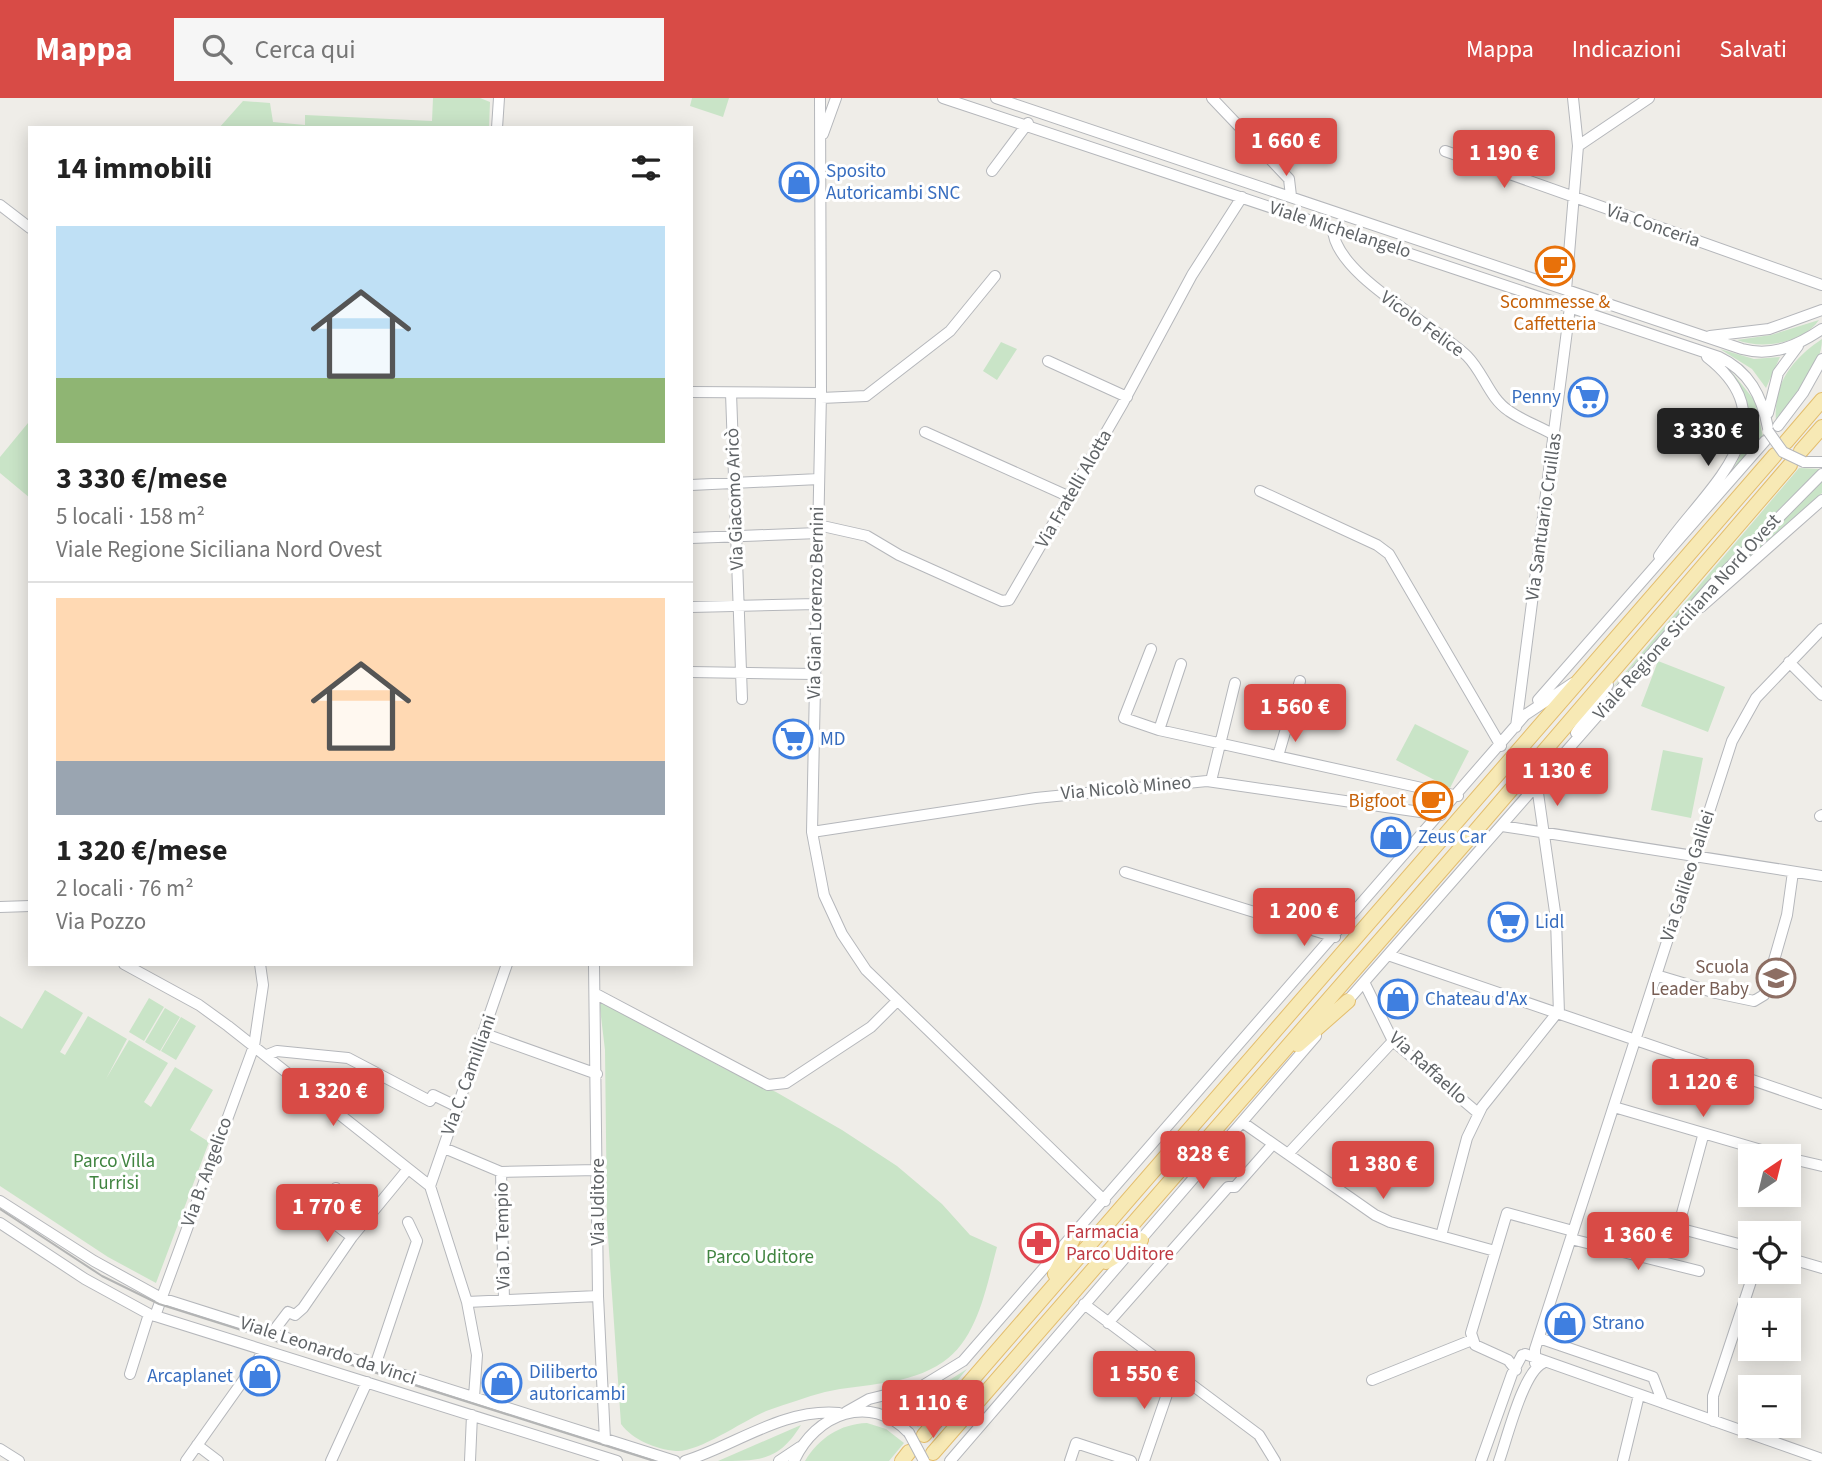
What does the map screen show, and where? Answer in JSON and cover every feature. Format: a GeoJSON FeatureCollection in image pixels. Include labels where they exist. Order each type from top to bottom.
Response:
{"type":"FeatureCollection","features":[{"type":"Feature","properties":{"kind":"main road"},"geometry":{"type":"LineString","coordinates":[[1786,442],[1822,400]]}},
{"type":"Feature","properties":{"kind":"main road","name":"Viale Regione Siciliana Nord Ovest"},"geometry":{"type":"LineString","coordinates":[[929,1457],[1798,459],[1822,427]]}},
{"type":"Feature","properties":{"kind":"main road","name":"Viale Regione Siciliana Nord Ovest"},"geometry":{"type":"LineString","coordinates":[[917,1434],[1043,1296],[1775,455]]}},
{"type":"Feature","properties":{"kind":"main road"},"geometry":{"type":"LineString","coordinates":[[1248,1091],[1348,1001]]}},
{"type":"Feature","properties":{"kind":"main road"},"geometry":{"type":"LineString","coordinates":[[1043,1296],[1075,1235]]}},
{"type":"Feature","properties":{"kind":"main road"},"geometry":{"type":"LineString","coordinates":[[1090,1273],[1141,1240]]}},
{"type":"Feature","properties":{"kind":"street"},"geometry":{"type":"LineString","coordinates":[[497,126],[499,98]]}},
{"type":"Feature","properties":{"kind":"street","name":"Via Gian Lorenzo Bernini"},"geometry":{"type":"LineString","coordinates":[[820,98],[821,395],[812,832],[819,875],[832,914],[853,952],[895,1002],[1105,1201]]}},
{"type":"Feature","properties":{"kind":"street","name":"Via Gian Lorenzo Bernini"},"geometry":{"type":"LineString","coordinates":[[820,144],[836,98]]}},
{"type":"Feature","properties":{"kind":"street","name":"Viale Michelangelo"},"geometry":{"type":"LineString","coordinates":[[943,98],[1727,361],[1745,375],[1759,395],[1770,432]]}},
{"type":"Feature","properties":{"kind":"street","name":"Viale Michelangelo"},"geometry":{"type":"LineString","coordinates":[[996,98],[1701,335],[1760,352],[1783,349],[1802,342]]}},
{"type":"Feature","properties":{"kind":"street"},"geometry":{"type":"LineString","coordinates":[[1212,98],[1289,179],[1291,196]]}},
{"type":"Feature","properties":{"kind":"street"},"geometry":{"type":"LineString","coordinates":[[1566,290],[1578,146],[1573,98]]}},
{"type":"Feature","properties":{"kind":"street"},"geometry":{"type":"LineString","coordinates":[[1578,146],[1649,98]]}},
{"type":"Feature","properties":{"kind":"street"},"geometry":{"type":"LineString","coordinates":[[992,171],[1027,126],[1032,110]]}},
{"type":"Feature","properties":{"kind":"street","name":"Via Conceria"},"geometry":{"type":"LineString","coordinates":[[1445,151],[1822,285]]}},
{"type":"Feature","properties":{"kind":"street","name":"Via Fratelli Alotta"},"geometry":{"type":"LineString","coordinates":[[818,529],[829,525],[867,536],[899,555],[1005,601],[1011,598],[1127,397],[1192,275],[1242,197]]}},
{"type":"Feature","properties":{"kind":"street"},"geometry":{"type":"LineString","coordinates":[[0,205],[28,226]]}},
{"type":"Feature","properties":{"kind":"street","name":"Vicolo Felice"},"geometry":{"type":"LineString","coordinates":[[1333,227],[1336,244],[1373,288],[1420,319],[1470,359],[1495,399],[1509,412],[1556,436]]}},
{"type":"Feature","properties":{"kind":"street"},"geometry":{"type":"LineString","coordinates":[[693,392],[866,396],[950,331],[995,276]]}},
{"type":"Feature","properties":{"kind":"street","name":"Via Santuario Cruillas"},"geometry":{"type":"LineString","coordinates":[[1516,727],[1538,566],[1540,527],[1556,436],[1570,307]]}},
{"type":"Feature","properties":{"kind":"street"},"geometry":{"type":"LineString","coordinates":[[1701,335],[1760,331],[1822,310]]}},
{"type":"Feature","properties":{"kind":"street"},"geometry":{"type":"LineString","coordinates":[[1822,329],[1802,342],[1787,358],[1775,381],[1768,407],[1770,432],[1783,452],[1798,459],[1822,462]]}},
{"type":"Feature","properties":{"kind":"street"},"geometry":{"type":"LineString","coordinates":[[1645,578],[1675,531],[1727,468],[1742,440],[1743,411],[1736,390],[1721,369],[1697,349]]}},
{"type":"Feature","properties":{"kind":"street"},"geometry":{"type":"LineString","coordinates":[[794,1461],[800,1447],[814,1430],[860,1402],[922,1385],[951,1370],[975,1348],[1645,578],[1803,393],[1822,359]]}},
{"type":"Feature","properties":{"kind":"street"},"geometry":{"type":"LineString","coordinates":[[1048,361],[1127,397]]}},
{"type":"Feature","properties":{"kind":"street","name":"Via Giacomo Aricò"},"geometry":{"type":"LineString","coordinates":[[731,393],[742,699]]}},
{"type":"Feature","properties":{"kind":"street"},"geometry":{"type":"LineString","coordinates":[[925,432],[1070,498]]}},
{"type":"Feature","properties":{"kind":"street","name":"Viale Regione Siciliana Nord Ovest"},"geometry":{"type":"LineString","coordinates":[[950,1461],[1242,1122],[1729,566],[1822,474]]}},
{"type":"Feature","properties":{"kind":"street"},"geometry":{"type":"LineString","coordinates":[[693,485],[818,480]]}},
{"type":"Feature","properties":{"kind":"street"},"geometry":{"type":"LineString","coordinates":[[1259,491],[1377,545],[1389,554],[1501,746]]}},
{"type":"Feature","properties":{"kind":"street"},"geometry":{"type":"LineString","coordinates":[[1642,666],[1693,613],[1822,500]]}},
{"type":"Feature","properties":{"kind":"street"},"geometry":{"type":"LineString","coordinates":[[693,538],[818,529]]}},
{"type":"Feature","properties":{"kind":"street"},"geometry":{"type":"LineString","coordinates":[[693,607],[816,604]]}},
{"type":"Feature","properties":{"kind":"street","name":"Via Galileo Galilei"},"geometry":{"type":"LineString","coordinates":[[1529,1359],[1739,725],[1756,698],[1822,629]]}},
{"type":"Feature","properties":{"kind":"street"},"geometry":{"type":"LineString","coordinates":[[1552,770],[1634,646]]}},
{"type":"Feature","properties":{"kind":"street"},"geometry":{"type":"LineString","coordinates":[[1151,649],[1124,718],[1158,730],[1458,796]]}},
{"type":"Feature","properties":{"kind":"street"},"geometry":{"type":"LineString","coordinates":[[1789,662],[1822,695]]}},
{"type":"Feature","properties":{"kind":"street"},"geometry":{"type":"LineString","coordinates":[[1158,730],[1181,664]]}},
{"type":"Feature","properties":{"kind":"street"},"geometry":{"type":"LineString","coordinates":[[693,673],[814,674]]}},
{"type":"Feature","properties":{"kind":"street"},"geometry":{"type":"LineString","coordinates":[[1525,715],[1586,675]]}},
{"type":"Feature","properties":{"kind":"street"},"geometry":{"type":"LineString","coordinates":[[1278,756],[1300,681]]}},
{"type":"Feature","properties":{"kind":"street"},"geometry":{"type":"LineString","coordinates":[[1211,781],[1235,683]]}},
{"type":"Feature","properties":{"kind":"street","name":"Via Nicolò Mineo"},"geometry":{"type":"LineString","coordinates":[[812,832],[942,810],[1093,790],[1211,781],[1441,815]]}},
{"type":"Feature","properties":{"kind":"street"},"geometry":{"type":"LineString","coordinates":[[1441,1236],[1467,1138],[1479,1113],[1487,1098],[1558,1013],[1556,919],[1537,786]]}},
{"type":"Feature","properties":{"kind":"street"},"geometry":{"type":"LineString","coordinates":[[1502,827],[1822,876]]}},
{"type":"Feature","properties":{"kind":"street"},"geometry":{"type":"LineString","coordinates":[[1406,878],[1412,848]]}},
{"type":"Feature","properties":{"kind":"street"},"geometry":{"type":"LineString","coordinates":[[1125,872],[1335,937]]}},
{"type":"Feature","properties":{"kind":"street"},"geometry":{"type":"LineString","coordinates":[[1656,975],[1716,993],[1755,1001],[1764,995],[1787,915],[1793,872]]}},
{"type":"Feature","properties":{"kind":"street"},"geometry":{"type":"LineString","coordinates":[[0,907],[28,906]]}},
{"type":"Feature","properties":{"kind":"street"},"geometry":{"type":"LineString","coordinates":[[1388,955],[1822,1104]]}},
{"type":"Feature","properties":{"kind":"street"},"geometry":{"type":"LineString","coordinates":[[128,966],[199,1005],[267,1055],[430,1186],[467,1302],[477,1355],[474,1397]]}},
{"type":"Feature","properties":{"kind":"street","name":"Via B. Angelico"},"geometry":{"type":"LineString","coordinates":[[130,1374],[161,1298],[254,1046],[263,985],[260,966]]}},
{"type":"Feature","properties":{"kind":"street","name":"Via C. Camilliani"},"geometry":{"type":"LineString","coordinates":[[430,1186],[485,1034],[506,966]]}},
{"type":"Feature","properties":{"kind":"street","name":"Via Uditore"},"geometry":{"type":"LineString","coordinates":[[594,966],[598,1296],[605,1440]]}},
{"type":"Feature","properties":{"kind":"street","name":"Via Raffaello"},"geometry":{"type":"LineString","coordinates":[[1364,982],[1393,1041],[1479,1113]]}},
{"type":"Feature","properties":{"kind":"street"},"geometry":{"type":"LineString","coordinates":[[596,993],[768,1085],[786,1083],[871,1027],[895,1002]]}},
{"type":"Feature","properties":{"kind":"street"},"geometry":{"type":"LineString","coordinates":[[485,1034],[597,1074]]}},
{"type":"Feature","properties":{"kind":"street"},"geometry":{"type":"LineString","coordinates":[[1288,1154],[1393,1041]]}},
{"type":"Feature","properties":{"kind":"street"},"geometry":{"type":"LineString","coordinates":[[267,1055],[277,1051],[348,1058],[430,1101],[433,1095],[458,1107]]}},
{"type":"Feature","properties":{"kind":"street"},"geometry":{"type":"LineString","coordinates":[[1614,1107],[1738,1145]]}},
{"type":"Feature","properties":{"kind":"street"},"geometry":{"type":"LineString","coordinates":[[1242,1122],[1375,1215],[1495,1251]]}},
{"type":"Feature","properties":{"kind":"street"},"geometry":{"type":"LineString","coordinates":[[1703,1136],[1678,1228],[1738,1244]]}},
{"type":"Feature","properties":{"kind":"street"},"geometry":{"type":"LineString","coordinates":[[1108,1323],[1228,1187],[1235,1186],[1273,1144]]}},
{"type":"Feature","properties":{"kind":"street"},"geometry":{"type":"LineString","coordinates":[[444,1148],[501,1172],[598,1170]]}},
{"type":"Feature","properties":{"kind":"street"},"geometry":{"type":"LineString","coordinates":[[1801,1161],[1822,1166]]}},
{"type":"Feature","properties":{"kind":"street"},"geometry":{"type":"LineString","coordinates":[[272,1333],[288,1312],[295,1315],[303,1308],[352,1237],[408,1169]]}},
{"type":"Feature","properties":{"kind":"street","name":"Via D. Tempio"},"geometry":{"type":"LineString","coordinates":[[501,1172],[504,1300]]}},
{"type":"Feature","properties":{"kind":"street"},"geometry":{"type":"LineString","coordinates":[[318,1212],[336,1188]]}},
{"type":"Feature","properties":{"kind":"street"},"geometry":{"type":"LineString","coordinates":[[301,1198],[352,1237]]}},
{"type":"Feature","properties":{"kind":"street","name":"Viale Leonardo da Vinci"},"geometry":{"type":"LineString","coordinates":[[0,1200],[94,1261],[161,1298],[675,1461]]}},
{"type":"Feature","properties":{"kind":"street"},"geometry":{"type":"LineString","coordinates":[[1663,1403],[1653,1377],[1529,1359],[1504,1359],[1480,1349],[1472,1340],[1471,1328],[1507,1213],[1572,1235],[1699,1271]]}},
{"type":"Feature","properties":{"kind":"street"},"geometry":{"type":"LineString","coordinates":[[374,1366],[417,1241],[408,1222]]}},
{"type":"Feature","properties":{"kind":"street","name":"Viale Leonardo da Vinci"},"geometry":{"type":"LineString","coordinates":[[0,1223],[85,1279],[152,1315],[611,1460]]}},
{"type":"Feature","properties":{"kind":"street"},"geometry":{"type":"LineString","coordinates":[[1801,1262],[1822,1268]]}},
{"type":"Feature","properties":{"kind":"street"},"geometry":{"type":"LineString","coordinates":[[1713,1421],[1713,1396],[1751,1284]]}},
{"type":"Feature","properties":{"kind":"street"},"geometry":{"type":"LineString","coordinates":[[467,1302],[598,1296]]}},
{"type":"Feature","properties":{"kind":"street"},"geometry":{"type":"LineString","coordinates":[[1084,1304],[1259,1435],[1275,1461]]}},
{"type":"Feature","properties":{"kind":"street"},"geometry":{"type":"LineString","coordinates":[[1371,1380],[1472,1340]]}},
{"type":"Feature","properties":{"kind":"street"},"geometry":{"type":"LineString","coordinates":[[186,1461],[264,1351]]}},
{"type":"Feature","properties":{"kind":"street"},"geometry":{"type":"LineString","coordinates":[[1529,1359],[1822,1459]]}},
{"type":"Feature","properties":{"kind":"street"},"geometry":{"type":"LineString","coordinates":[[1481,1461],[1529,1359]]}},
{"type":"Feature","properties":{"kind":"street"},"geometry":{"type":"LineString","coordinates":[[1499,1461],[1529,1359]]}},
{"type":"Feature","properties":{"kind":"street"},"geometry":{"type":"LineString","coordinates":[[1144,1461],[1175,1371]]}},
{"type":"Feature","properties":{"kind":"street"},"geometry":{"type":"LineString","coordinates":[[331,1461],[367,1382]]}},
{"type":"Feature","properties":{"kind":"street"},"geometry":{"type":"LineString","coordinates":[[1623,1461],[1639,1395]]}},
{"type":"Feature","properties":{"kind":"street"},"geometry":{"type":"LineString","coordinates":[[685,1461],[795,1417],[823,1412],[877,1413],[892,1419],[917,1434],[929,1457]]}},
{"type":"Feature","properties":{"kind":"street"},"geometry":{"type":"LineString","coordinates":[[470,1461],[472,1415]]}},
{"type":"Feature","properties":{"kind":"street"},"geometry":{"type":"LineString","coordinates":[[1070,1461],[1076,1443],[1131,1461]]}},
{"type":"Feature","properties":{"kind":"street"},"geometry":{"type":"LineString","coordinates":[[197,1445],[218,1461]]}},
{"type":"Feature","properties":{"kind":"street"},"geometry":{"type":"LineString","coordinates":[[779,1461],[800,1447]]}},
{"type":"Feature","properties":{"kind":"street"},"geometry":{"type":"LineString","coordinates":[[0,1449],[19,1461]]}},
{"type":"Feature","properties":{"kind":"green space"},"geometry":{"type":"Polygon","coordinates":[[[433,98],[480,98],[490,102],[489,126],[221,126],[243,101],[270,103],[273,122],[305,125],[305,115],[432,121],[433,98]]]}},
{"type":"Feature","properties":{"kind":"green space"},"geometry":{"type":"Polygon","coordinates":[[[692,98],[729,98],[723,117],[690,106],[692,98]]]}},
{"type":"Feature","properties":{"kind":"green space"},"geometry":{"type":"Polygon","coordinates":[[[1819,320],[1803,334],[1782,342],[1759,344],[1737,340],[1771,335],[1819,320]]]}},
{"type":"Feature","properties":{"kind":"green space"},"geometry":{"type":"Polygon","coordinates":[[[1822,339],[1821,350],[1812,372],[1776,422],[1778,396],[1786,374],[1801,355],[1822,339]]]}},
{"type":"Feature","properties":{"kind":"green space"},"geometry":{"type":"Polygon","coordinates":[[[1001,342],[1017,349],[997,380],[983,371],[1001,342]]]}},
{"type":"Feature","properties":{"kind":"green space"},"geometry":{"type":"Polygon","coordinates":[[[1720,349],[1754,359],[1780,357],[1766,388],[1752,369],[1720,349]]]}},
{"type":"Feature","properties":{"kind":"green space"},"geometry":{"type":"Polygon","coordinates":[[[1731,371],[1755,401],[1763,437],[1731,472],[1744,446],[1748,422],[1744,397],[1731,371]]]}},
{"type":"Feature","properties":{"kind":"green space"},"geometry":{"type":"Polygon","coordinates":[[[28,423],[28,496],[0,473],[0,457],[28,423]]]}},
{"type":"Feature","properties":{"kind":"green space"},"geometry":{"type":"Polygon","coordinates":[[[1799,468],[1821,469],[1772,516],[1606,695],[1799,468]]]}},
{"type":"Feature","properties":{"kind":"green space"},"geometry":{"type":"Polygon","coordinates":[[[1822,480],[1822,493],[1719,584],[1822,480]]]}},
{"type":"Feature","properties":{"kind":"green space"},"geometry":{"type":"Polygon","coordinates":[[[1658,661],[1725,687],[1708,732],[1641,706],[1658,661]]]}},
{"type":"Feature","properties":{"kind":"green space"},"geometry":{"type":"Polygon","coordinates":[[[1415,724],[1469,751],[1450,788],[1396,760],[1415,724]]]}},
{"type":"Feature","properties":{"kind":"green space"},"geometry":{"type":"Polygon","coordinates":[[[1663,750],[1703,758],[1691,818],[1651,810],[1663,750]]]}},
{"type":"Feature","properties":{"kind":"green space","name":"Parco Villa Turrisi"},"geometry":{"type":"Polygon","coordinates":[[[45,990],[83,1013],[60,1052],[65,1055],[88,1016],[127,1039],[106,1079],[129,1040],[168,1063],[144,1102],[151,1107],[175,1067],[213,1090],[190,1130],[209,1142],[156,1283],[108,1257],[0,1186],[0,1016],[22,1029],[45,990]]]}},
{"type":"Feature","properties":{"kind":"green space"},"geometry":{"type":"Polygon","coordinates":[[[149,998],[164,1007],[144,1041],[129,1032],[149,998]]]}},
{"type":"Feature","properties":{"kind":"green space","name":"Parco Uditore"},"geometry":{"type":"Polygon","coordinates":[[[599,1000],[725,1069],[776,1092],[842,1130],[897,1166],[942,1204],[970,1235],[997,1247],[985,1294],[973,1325],[955,1352],[930,1370],[915,1376],[825,1392],[769,1410],[686,1450],[676,1451],[653,1446],[626,1430],[621,1424],[607,1222],[605,1050],[599,1000]]]}},
{"type":"Feature","properties":{"kind":"green space"},"geometry":{"type":"Polygon","coordinates":[[[165,1008],[180,1017],[160,1051],[145,1042],[165,1008]]]}},
{"type":"Feature","properties":{"kind":"green space"},"geometry":{"type":"Polygon","coordinates":[[[181,1017],[196,1026],[176,1060],[161,1051],[181,1017]]]}},
{"type":"Feature","properties":{"kind":"green space"},"geometry":{"type":"Polygon","coordinates":[[[967,1369],[918,1427],[904,1414],[884,1404],[929,1393],[967,1369]]]}},
{"type":"Feature","properties":{"kind":"green space"},"geometry":{"type":"Polygon","coordinates":[[[867,1423],[886,1429],[904,1443],[889,1461],[805,1461],[824,1439],[839,1429],[867,1423]]]}},
{"type":"Feature","properties":{"kind":"green space"},"geometry":{"type":"Polygon","coordinates":[[[801,1425],[785,1446],[767,1456],[718,1461],[801,1425]]]}},
{"type":"Feature","properties":{"kind":"tram line"},"geometry":{"type":"LineString","coordinates":[[0,1209],[102,1276],[159,1304],[654,1461]]}},
{"type":"Feature","properties":{"kind":"place","name":"Sposito Autoricambi SNC"},"geometry":{"type":"Point","coordinates":[799,182]}},
{"type":"Feature","properties":{"kind":"place","name":"Scommesse & Caffetteria"},"geometry":{"type":"Point","coordinates":[1555,266]}},
{"type":"Feature","properties":{"kind":"place","name":"Penny"},"geometry":{"type":"Point","coordinates":[1588,397]}},
{"type":"Feature","properties":{"kind":"place","name":"MD"},"geometry":{"type":"Point","coordinates":[793,739]}},
{"type":"Feature","properties":{"kind":"place","name":"Bigfoot"},"geometry":{"type":"Point","coordinates":[1433,801]}},
{"type":"Feature","properties":{"kind":"place","name":"Zeus Car"},"geometry":{"type":"Point","coordinates":[1391,837]}},
{"type":"Feature","properties":{"kind":"place","name":"Lidl"},"geometry":{"type":"Point","coordinates":[1508,922]}},
{"type":"Feature","properties":{"kind":"place","name":"Scuola Leader Baby"},"geometry":{"type":"Point","coordinates":[1776,978]}},
{"type":"Feature","properties":{"kind":"place","name":"Chateau d'Ax"},"geometry":{"type":"Point","coordinates":[1398,999]}},
{"type":"Feature","properties":{"kind":"place","name":"Farmacia Parco Uditore"},"geometry":{"type":"Point","coordinates":[1039,1243]}},
{"type":"Feature","properties":{"kind":"place","name":"Strano"},"geometry":{"type":"Point","coordinates":[1565,1323]}},
{"type":"Feature","properties":{"kind":"place","name":"Arcaplanet"},"geometry":{"type":"Point","coordinates":[260,1376]}},
{"type":"Feature","properties":{"kind":"place","name":"Diliberto autoricambi"},"geometry":{"type":"Point","coordinates":[502,1383]}}]}
